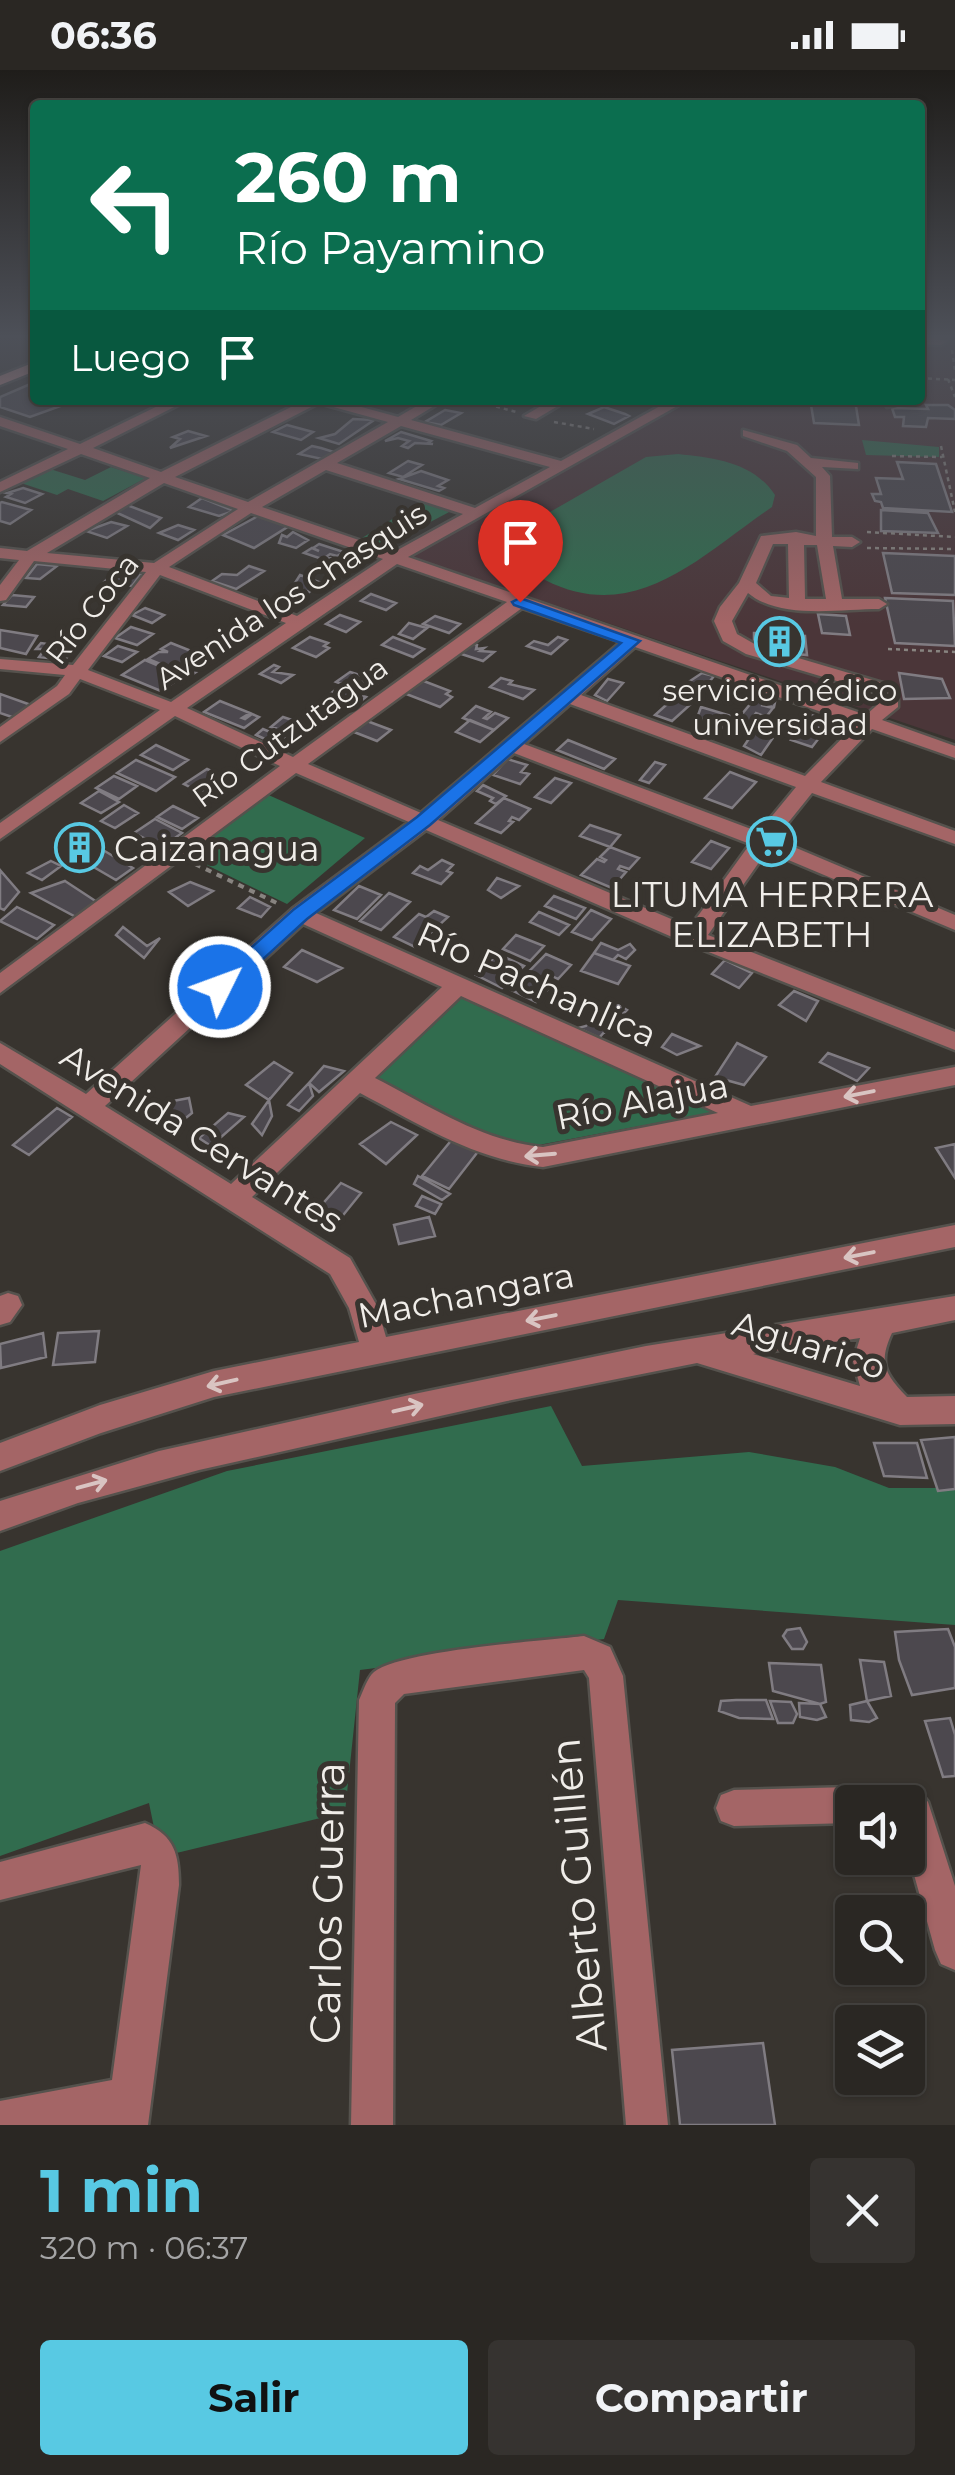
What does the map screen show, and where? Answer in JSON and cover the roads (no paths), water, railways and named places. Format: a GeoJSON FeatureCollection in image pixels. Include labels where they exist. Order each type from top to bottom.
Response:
{"type":"FeatureCollection","features":[{"type":"Feature","properties":{"kind":"street"},"geometry":{"type":"LineString","coordinates":[[35,433],[955,752]]}},
{"type":"Feature","properties":{"kind":"street"},"geometry":{"type":"LineString","coordinates":[[0,488],[111,433]]}},
{"type":"Feature","properties":{"kind":"street"},"geometry":{"type":"LineString","coordinates":[[0,596],[30,556],[162,478],[252,433]]}},
{"type":"Feature","properties":{"kind":"street","name":"Río Coca"},"geometry":{"type":"LineString","coordinates":[[0,736],[63,690],[156,568],[249,508],[384,433]]}},
{"type":"Feature","properties":{"kind":"street"},"geometry":{"type":"LineString","coordinates":[[434,433],[560,466]]}},
{"type":"Feature","properties":{"kind":"street","name":"Avenida los Chasquis"},"geometry":{"type":"LineString","coordinates":[[0,833],[395,558],[620,433]]}},
{"type":"Feature","properties":{"kind":"street"},"geometry":{"type":"LineString","coordinates":[[748,434],[792,448],[812,462],[822,476],[824,539],[835,606]]}},
{"type":"Feature","properties":{"kind":"street"},"geometry":{"type":"LineString","coordinates":[[812,462],[853,466]]}},
{"type":"Feature","properties":{"kind":"street"},"geometry":{"type":"LineString","coordinates":[[327,465],[476,513]]}},
{"type":"Feature","properties":{"kind":"street"},"geometry":{"type":"LineString","coordinates":[[796,537],[797,604]]}},
{"type":"Feature","properties":{"kind":"street"},"geometry":{"type":"LineString","coordinates":[[694,938],[762,842],[886,695],[785,662],[729,637],[723,622],[728,607],[747,584],[768,538],[862,541]]}},
{"type":"Feature","properties":{"kind":"street"},"geometry":{"type":"LineString","coordinates":[[0,553],[156,568],[300,624]]}},
{"type":"Feature","properties":{"kind":"street"},"geometry":{"type":"LineString","coordinates":[[747,584],[766,600],[835,606],[879,604]]}},
{"type":"Feature","properties":{"kind":"street","name":"Río Cutzutagua"},"geometry":{"type":"LineString","coordinates":[[0,985],[173,853],[520,602]]}},
{"type":"Feature","properties":{"kind":"street"},"geometry":{"type":"LineString","coordinates":[[86,1107],[300,914],[424,821],[632,641]]}},
{"type":"Feature","properties":{"kind":"street"},"geometry":{"type":"LineString","coordinates":[[0,664],[75,672],[174,709],[694,938],[955,1041]]}},
{"type":"Feature","properties":{"kind":"street"},"geometry":{"type":"LineString","coordinates":[[569,697],[955,838]]}},
{"type":"Feature","properties":{"kind":"street"},"geometry":{"type":"LineString","coordinates":[[512,746],[762,842],[955,923]]}},
{"type":"Feature","properties":{"kind":"street","name":"Río Pachanlica"},"geometry":{"type":"LineString","coordinates":[[300,914],[746,1116]]}},
{"type":"Feature","properties":{"kind":"street"},"geometry":{"type":"LineString","coordinates":[[232,1200],[456,987]]}},
{"type":"Feature","properties":{"kind":"street","name":"Avenida Cervantes"},"geometry":{"type":"LineString","coordinates":[[0,1052],[340,1266],[363,1306],[376,1351]]}},
{"type":"Feature","properties":{"kind":"street","name":"Río Alajua"},"geometry":{"type":"LineString","coordinates":[[357,1080],[519,1157],[543,1157],[955,1076]]}},
{"type":"Feature","properties":{"kind":"street","name":"Machangara"},"geometry":{"type":"LineString","coordinates":[[0,1458],[100,1419],[214,1384],[955,1236]]}},
{"type":"Feature","properties":{"kind":"street"},"geometry":{"type":"LineString","coordinates":[[0,1516],[60,1492],[231,1448],[486,1391],[955,1308]]}},
{"type":"Feature","properties":{"kind":"street","name":"Aguarico"},"geometry":{"type":"LineString","coordinates":[[881,1324],[866,1355],[868,1377],[900,1412]]}},
{"type":"Feature","properties":{"kind":"street","name":"Aguarico"},"geometry":{"type":"LineString","coordinates":[[696,1351],[900,1412],[955,1410]]}},
{"type":"Feature","properties":{"kind":"street","name":"Alberto Guillén"},"geometry":{"type":"LineString","coordinates":[[385,1684],[402,1677],[584,1653],[598,1659],[606,1676],[647,2125]]}},
{"type":"Feature","properties":{"kind":"street","name":"Carlos Guerra"},"geometry":{"type":"LineString","coordinates":[[372,2125],[376,1700],[385,1684]]}},
{"type":"Feature","properties":{"kind":"street"},"geometry":{"type":"LineString","coordinates":[[734,1808],[835,1805]]}},
{"type":"Feature","properties":{"kind":"street"},"geometry":{"type":"LineString","coordinates":[[0,1881],[146,1842],[160,1857],[160,1885],[129,2111],[0,2122]]}},
{"type":"Feature","properties":{"kind":"street"},"geometry":{"type":"LineString","coordinates":[[925,1849],[955,1950]]}},
{"type":"Feature","properties":{"kind":"place","name":"servicio médico universidad"},"geometry":{"type":"Point","coordinates":[780,641]}},
{"type":"Feature","properties":{"kind":"place","name":"LITUMA HERRERA ELIZABETH"},"geometry":{"type":"Point","coordinates":[772,842]}},
{"type":"Feature","properties":{"kind":"place","name":"Caizanagua"},"geometry":{"type":"Point","coordinates":[79,848]}}]}
